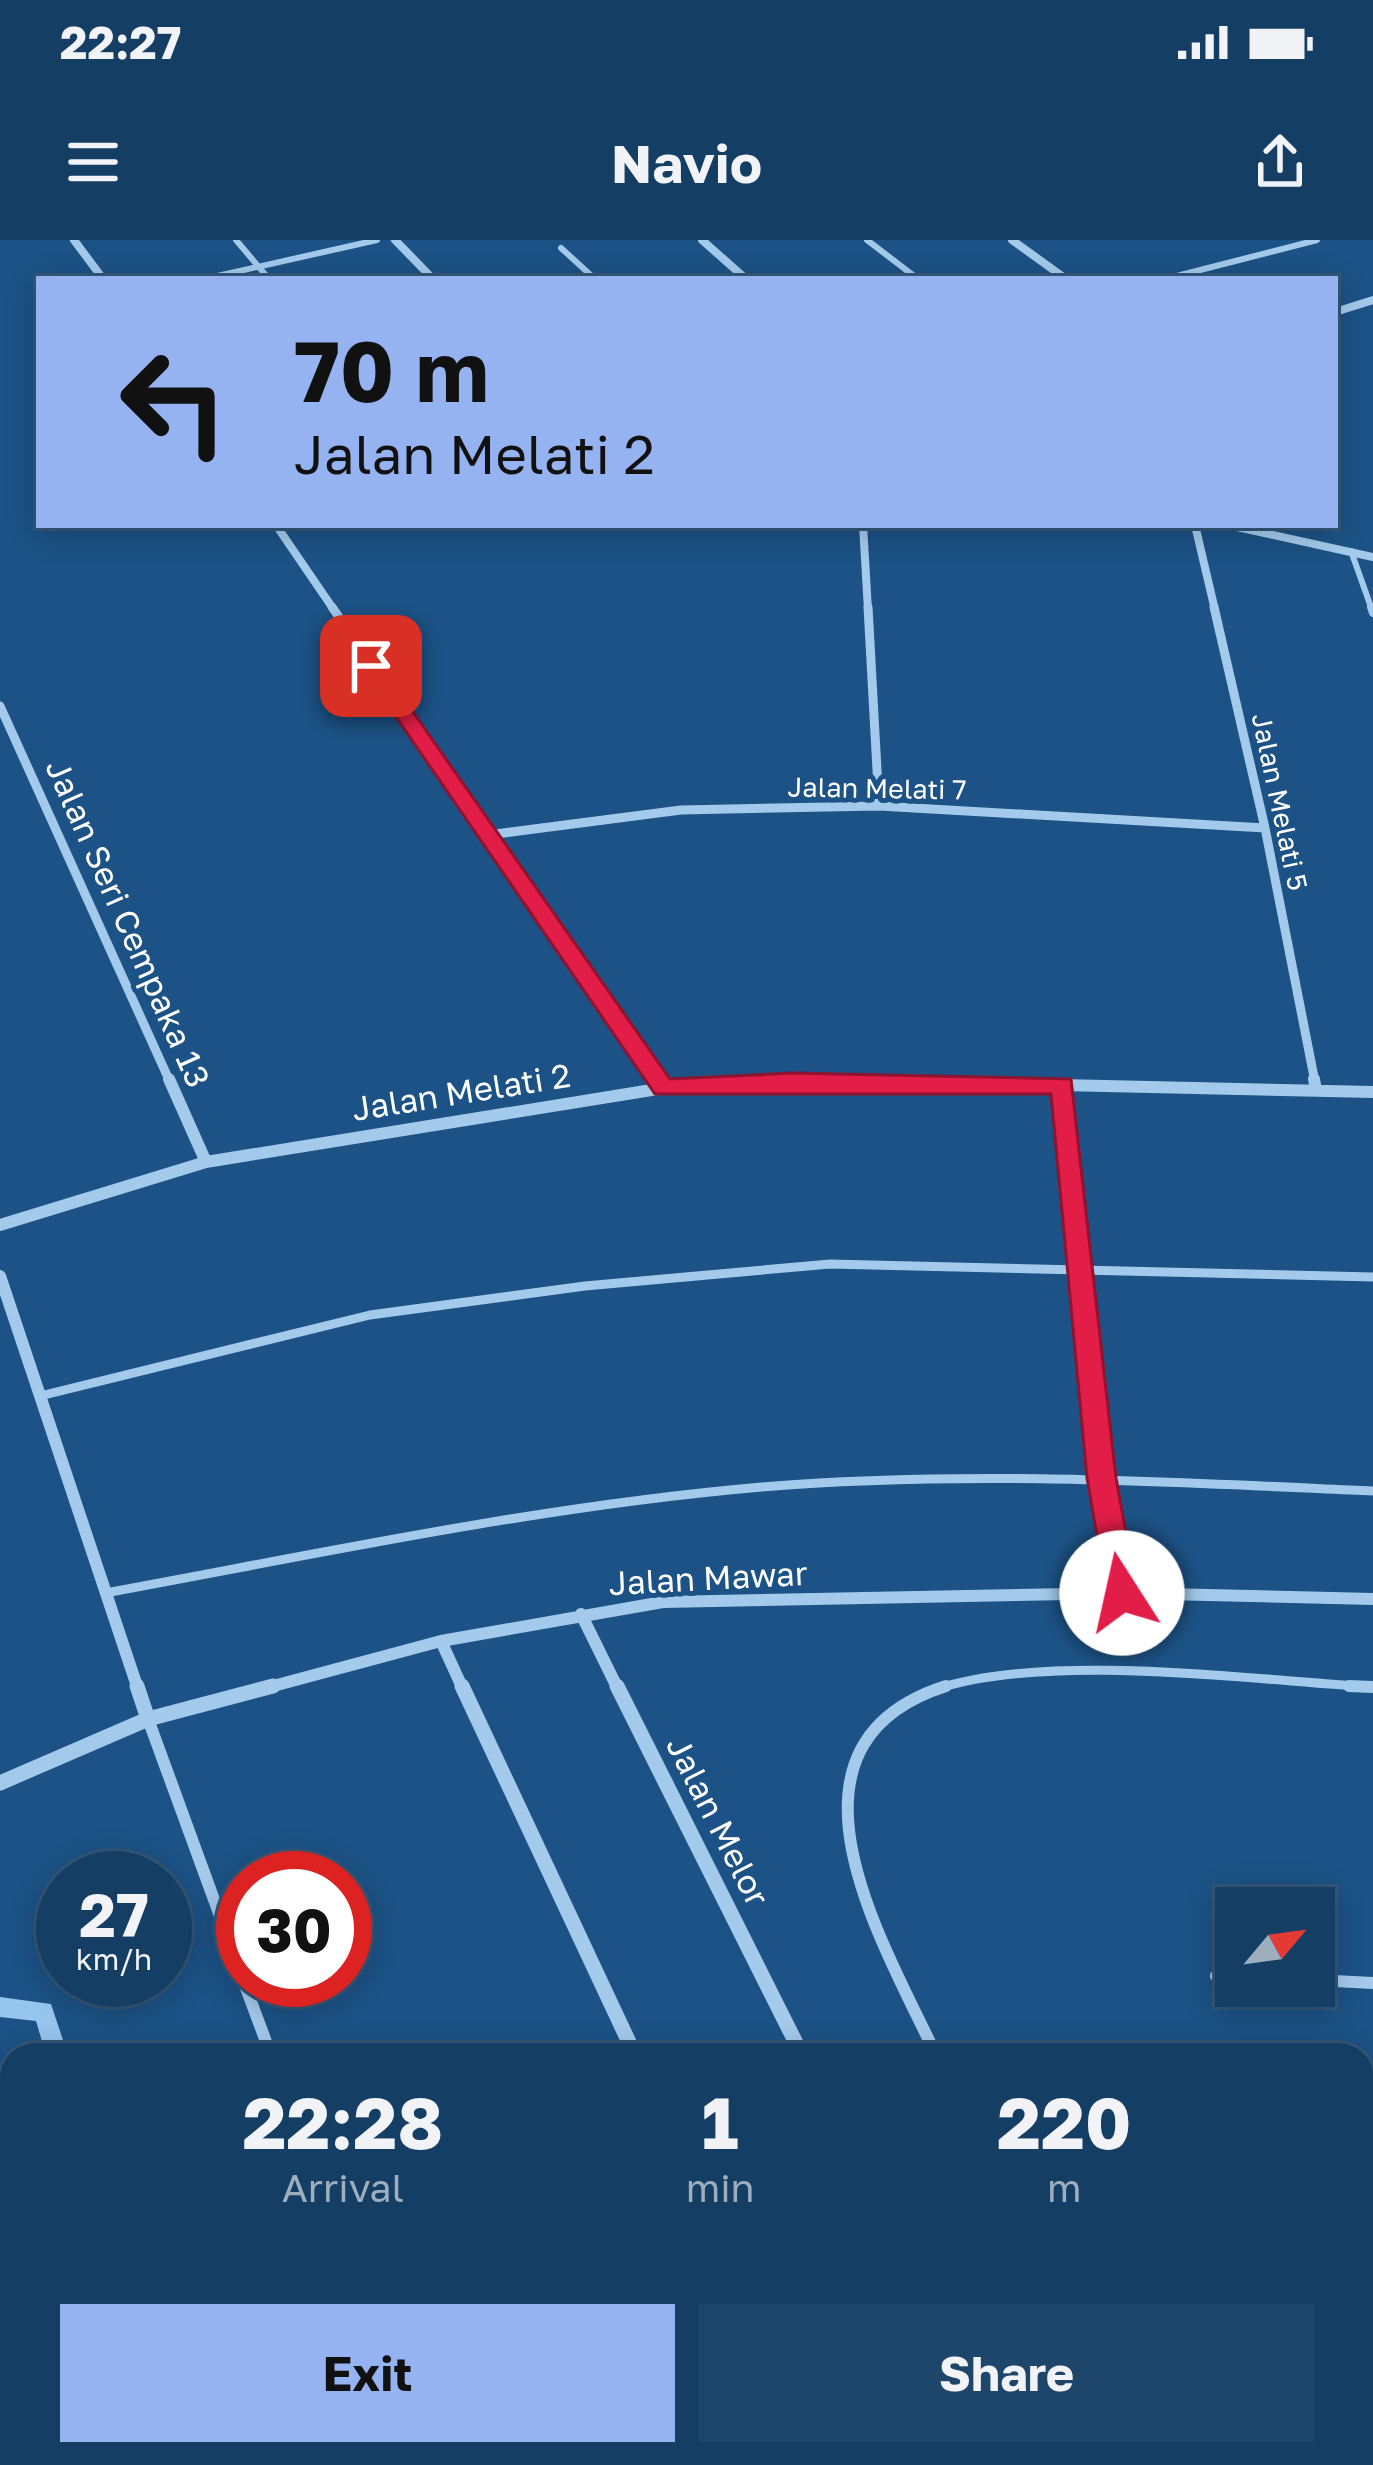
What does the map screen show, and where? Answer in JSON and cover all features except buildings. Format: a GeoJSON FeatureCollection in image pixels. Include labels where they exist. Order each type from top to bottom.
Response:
{"type":"FeatureCollection","features":[{"type":"Feature","properties":{"kind":"street"},"geometry":{"type":"LineString","coordinates":[[74,240],[101,276]]}},
{"type":"Feature","properties":{"kind":"street"},"geometry":{"type":"LineString","coordinates":[[395,240],[430,276]]}},
{"type":"Feature","properties":{"kind":"street"},"geometry":{"type":"LineString","coordinates":[[702,240],[743,276]]}},
{"type":"Feature","properties":{"kind":"street"},"geometry":{"type":"LineString","coordinates":[[1013,240],[1062,276]]}},
{"type":"Feature","properties":{"kind":"street"},"geometry":{"type":"LineString","coordinates":[[1338,311],[1373,300]]}},
{"type":"Feature","properties":{"kind":"street"},"geometry":{"type":"LineString","coordinates":[[278,528],[664,1088]]}},
{"type":"Feature","properties":{"kind":"street"},"geometry":{"type":"LineString","coordinates":[[863,528],[879,806]]}},
{"type":"Feature","properties":{"kind":"street","name":"Jalan Melati 5"},"geometry":{"type":"LineString","coordinates":[[1196,528],[1265,828],[1316,1090]]}},
{"type":"Feature","properties":{"kind":"street"},"geometry":{"type":"LineString","coordinates":[[1243,528],[1373,557]]}},
{"type":"Feature","properties":{"kind":"street","name":"Jalan Seri Cempaka 13"},"geometry":{"type":"LineString","coordinates":[[0,706],[206,1162]]}},
{"type":"Feature","properties":{"kind":"street","name":"Jalan Melati 7"},"geometry":{"type":"LineString","coordinates":[[488,835],[681,810],[879,806],[1265,828]]}},
{"type":"Feature","properties":{"kind":"street","name":"Jalan Melati 2"},"geometry":{"type":"LineString","coordinates":[[0,1225],[206,1162],[664,1088],[792,1082],[1373,1092]]}},
{"type":"Feature","properties":{"kind":"street"},"geometry":{"type":"LineString","coordinates":[[1062,1085],[1102,1478],[1122,1593]]}},
{"type":"Feature","properties":{"kind":"street"},"geometry":{"type":"LineString","coordinates":[[0,1276],[148,1719]]}},
{"type":"Feature","properties":{"kind":"street","name":"Jalan Mawar"},"geometry":{"type":"LineString","coordinates":[[0,1783],[148,1719],[441,1641],[663,1602],[1122,1593],[1373,1599]]}},
{"type":"Feature","properties":{"kind":"street","name":"Jalan Melor"},"geometry":{"type":"LineString","coordinates":[[581,1614],[796,2043]]}},
{"type":"Feature","properties":{"kind":"street"},"geometry":{"type":"LineString","coordinates":[[441,1641],[629,2043]]}},
{"type":"Feature","properties":{"kind":"lane"},"geometry":{"type":"LineString","coordinates":[[236,240],[266,276]]}},
{"type":"Feature","properties":{"kind":"lane"},"geometry":{"type":"LineString","coordinates":[[218,276],[377,240]]}},
{"type":"Feature","properties":{"kind":"lane"},"geometry":{"type":"LineString","coordinates":[[867,240],[914,276]]}},
{"type":"Feature","properties":{"kind":"lane"},"geometry":{"type":"LineString","coordinates":[[1177,276],[1317,240]]}},
{"type":"Feature","properties":{"kind":"lane"},"geometry":{"type":"LineString","coordinates":[[561,248],[592,276]]}},
{"type":"Feature","properties":{"kind":"lane"},"geometry":{"type":"LineString","coordinates":[[1351,550],[1373,613]]}},
{"type":"Feature","properties":{"kind":"lane"},"geometry":{"type":"LineString","coordinates":[[40,1396],[370,1315],[585,1286],[830,1264],[1079,1266],[1373,1277]]}},
{"type":"Feature","properties":{"kind":"lane"},"geometry":{"type":"LineString","coordinates":[[105,1593],[680,1495],[870,1480],[1102,1478],[1373,1490]]}},
{"type":"Feature","properties":{"kind":"lane"},"geometry":{"type":"LineString","coordinates":[[931,2043],[858,1879],[845,1797],[870,1735],[917,1695],[977,1681],[1043,1674],[1373,1688]]}},
{"type":"Feature","properties":{"kind":"lane"},"geometry":{"type":"LineString","coordinates":[[148,1719],[216,1905]]}},
{"type":"Feature","properties":{"kind":"lane"},"geometry":{"type":"LineString","coordinates":[[1335,1981],[1373,1983]]}},
{"type":"Feature","properties":{"kind":"lane"},"geometry":{"type":"LineString","coordinates":[[253,2007],[267,2043]]}},
{"type":"Feature","properties":{"kind":"waterway"},"geometry":{"type":"LineString","coordinates":[[0,2007],[44,2011],[53,2043]]}},
{"type":"Feature","properties":{"kind":"route"},"geometry":{"type":"LineString","coordinates":[[371,666],[664,1088],[792,1082],[1062,1085],[1102,1478],[1122,1593]]}}]}
